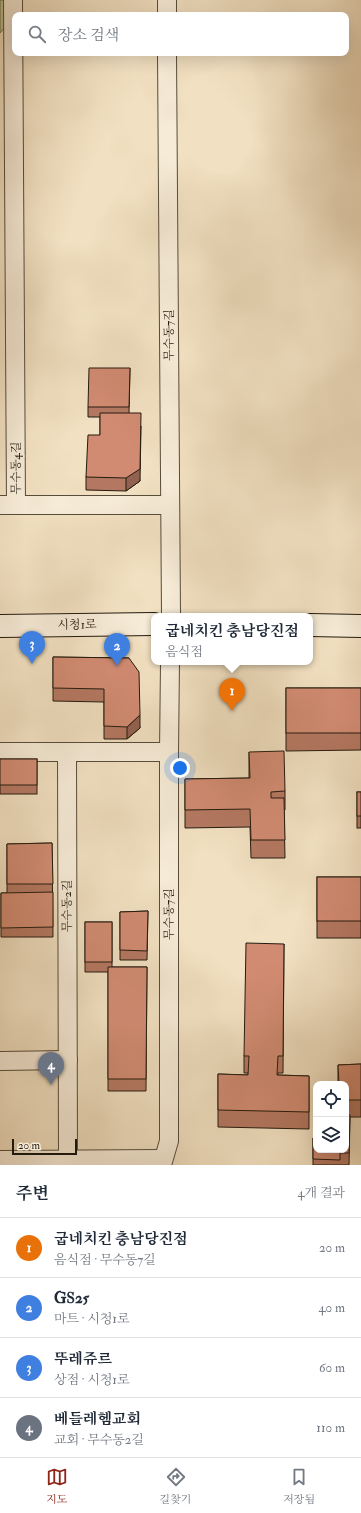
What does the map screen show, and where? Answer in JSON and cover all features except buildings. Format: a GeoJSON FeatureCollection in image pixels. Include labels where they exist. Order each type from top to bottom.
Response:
{"type":"FeatureCollection","features":[{"type":"Feature","properties":{"kind":"street","name":"무수동4길"},"geometry":{"type":"LineString","coordinates":[[13,0],[9,47],[8,505],[170,505]]}},
{"type":"Feature","properties":{"kind":"street"},"geometry":{"type":"LineString","coordinates":[[167,0],[167,12]]}},
{"type":"Feature","properties":{"kind":"street","name":"무수동7길"},"geometry":{"type":"LineString","coordinates":[[167,56],[171,613]]}},
{"type":"Feature","properties":{"kind":"street","name":"시청1로"},"geometry":{"type":"LineString","coordinates":[[0,626],[151,624]]}},
{"type":"Feature","properties":{"kind":"street"},"geometry":{"type":"LineString","coordinates":[[313,625],[361,626]]}},
{"type":"Feature","properties":{"kind":"street","name":"무수동7길"},"geometry":{"type":"LineString","coordinates":[[163,1162],[169,1141],[168,752],[170,665]]}},
{"type":"Feature","properties":{"kind":"street"},"geometry":{"type":"LineString","coordinates":[[0,752],[168,752]]}},
{"type":"Feature","properties":{"kind":"street","name":"무수동2길"},"geometry":{"type":"LineString","coordinates":[[67,752],[68,1159]]}},
{"type":"Feature","properties":{"kind":"street"},"geometry":{"type":"LineString","coordinates":[[0,1061],[68,1060]]}},
{"type":"Feature","properties":{"kind":"street"},"geometry":{"type":"LineString","coordinates":[[0,1160],[68,1159],[163,1162]]}},
{"type":"Feature","properties":{"kind":"green space"},"geometry":{"type":"Polygon","coordinates":[[[0,0],[8,0],[8,18],[0,33],[0,0]]]}},
{"type":"Feature","properties":{"kind":"place","name":"뚜레쥬르"},"geometry":{"type":"Point","coordinates":[32,664]}},
{"type":"Feature","properties":{"kind":"place","name":"GS25"},"geometry":{"type":"Point","coordinates":[117,666]}},
{"type":"Feature","properties":{"kind":"place","name":"굽네치킨 충남당진점"},"geometry":{"type":"Point","coordinates":[232,711]}},
{"type":"Feature","properties":{"kind":"place","name":"베들레헴교회"},"geometry":{"type":"Point","coordinates":[51,1085]}}]}
